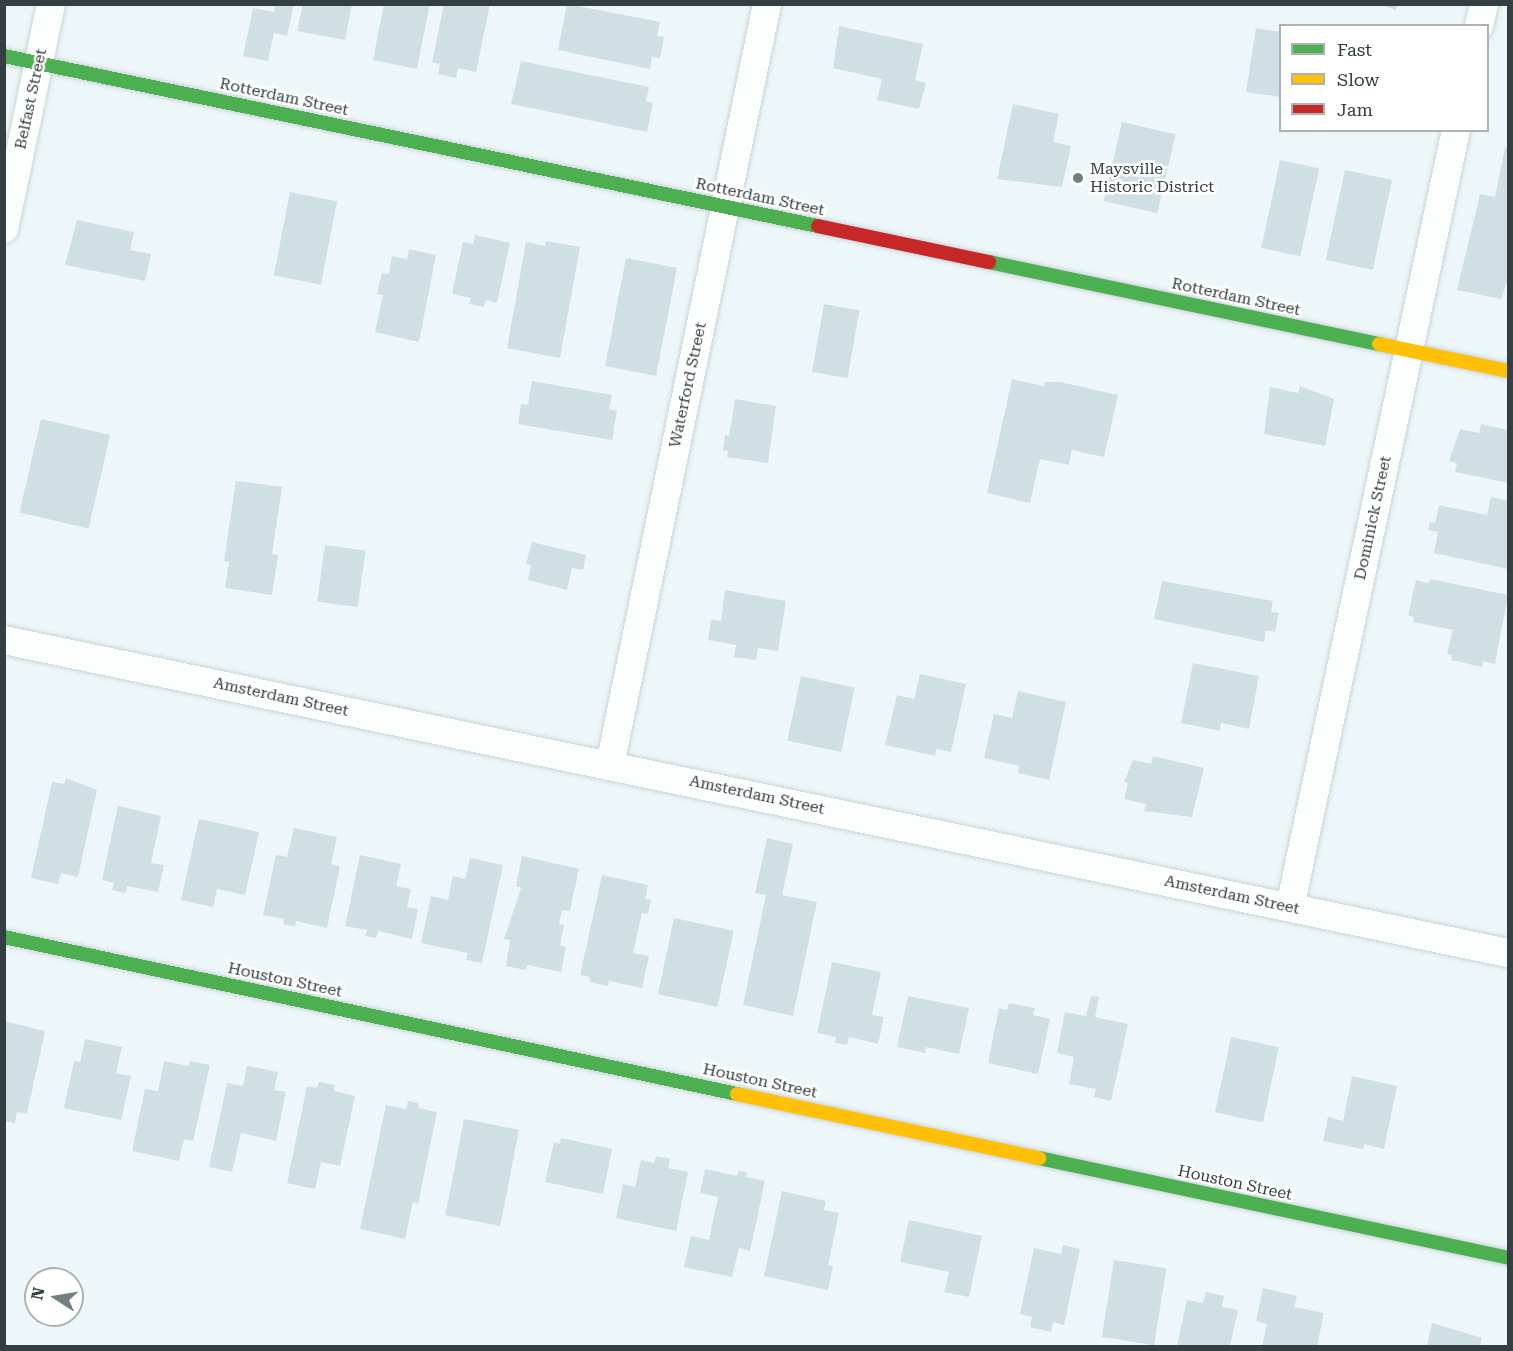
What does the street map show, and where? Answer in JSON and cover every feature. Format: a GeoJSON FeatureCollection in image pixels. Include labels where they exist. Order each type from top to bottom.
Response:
{"type":"FeatureCollection","features":[{"type":"Feature","properties":{"kind":"street","name":"Belfast Street"},"geometry":{"type":"LineString","coordinates":[[4,229],[51,4]]}},
{"type":"Feature","properties":{"kind":"street","name":"Waterford Street"},"geometry":{"type":"LineString","coordinates":[[610,765],[767,4]]}},
{"type":"Feature","properties":{"kind":"street"},"geometry":{"type":"LineString","coordinates":[[1479,24],[1484,4]]}},
{"type":"Feature","properties":{"kind":"street","name":"Rotterdam Street"},"geometry":{"type":"LineString","coordinates":[[4,56],[1509,371]]}},
{"type":"Feature","properties":{"kind":"street","name":"Dominick Street"},"geometry":{"type":"LineString","coordinates":[[1290,907],[1456,132]]}},
{"type":"Feature","properties":{"kind":"street","name":"Amsterdam Street"},"geometry":{"type":"LineString","coordinates":[[4,640],[1509,953]]}},
{"type":"Feature","properties":{"kind":"street","name":"Houston Street"},"geometry":{"type":"LineString","coordinates":[[4,937],[1509,1258]]}},
{"type":"Feature","properties":{"kind":"building"},"geometry":{"type":"Polygon","coordinates":[[[275,4],[294,4],[287,36],[274,33],[268,61],[243,56],[253,8],[274,12],[275,4]]]}},
{"type":"Feature","properties":{"kind":"building"},"geometry":{"type":"Polygon","coordinates":[[[303,4],[352,4],[345,40],[297,31],[303,4]]]}},
{"type":"Feature","properties":{"kind":"building"},"geometry":{"type":"Polygon","coordinates":[[[384,4],[430,4],[417,69],[373,60],[384,4]]]}},
{"type":"Feature","properties":{"kind":"building"},"geometry":{"type":"Polygon","coordinates":[[[444,4],[490,4],[476,72],[458,68],[456,78],[438,74],[440,64],[432,62],[444,4]]]}},
{"type":"Feature","properties":{"kind":"building"},"geometry":{"type":"Polygon","coordinates":[[[567,4],[660,22],[657,36],[664,37],[660,58],[652,57],[650,69],[558,50],[567,4]]]}},
{"type":"Feature","properties":{"kind":"building"},"geometry":{"type":"Polygon","coordinates":[[[1377,4],[1398,4],[1396,10],[1377,4]]]}},
{"type":"Feature","properties":{"kind":"building"},"geometry":{"type":"Polygon","coordinates":[[[839,26],[923,44],[915,80],[926,83],[919,109],[877,100],[882,79],[833,68],[839,26]]]}},
{"type":"Feature","properties":{"kind":"building"},"geometry":{"type":"Polygon","coordinates":[[[1256,28],[1279,32],[1279,97],[1246,92],[1256,28]]]}},
{"type":"Feature","properties":{"kind":"building"},"geometry":{"type":"Polygon","coordinates":[[[521,61],[649,87],[646,101],[653,103],[647,132],[511,104],[521,61]]]}},
{"type":"Feature","properties":{"kind":"building"},"geometry":{"type":"Polygon","coordinates":[[[1013,104],[1059,114],[1053,142],[1071,146],[1062,187],[997,179],[1013,104]]]}},
{"type":"Feature","properties":{"kind":"building"},"geometry":{"type":"Polygon","coordinates":[[[1122,122],[1176,134],[1157,213],[1104,201],[1122,122]]]}},
{"type":"Feature","properties":{"kind":"building"},"geometry":{"type":"Polygon","coordinates":[[[1505,147],[1508,148],[1508,278],[1501,299],[1457,290],[1480,194],[1495,197],[1505,147]]]}},
{"type":"Feature","properties":{"kind":"building"},"geometry":{"type":"Polygon","coordinates":[[[1280,160],[1319,168],[1300,256],[1261,248],[1280,160]]]}},
{"type":"Feature","properties":{"kind":"building"},"geometry":{"type":"Polygon","coordinates":[[[1345,170],[1392,180],[1373,270],[1326,260],[1345,170]]]}},
{"type":"Feature","properties":{"kind":"building"},"geometry":{"type":"Polygon","coordinates":[[[290,192],[337,201],[321,285],[274,275],[290,192]]]}},
{"type":"Feature","properties":{"kind":"building"},"geometry":{"type":"Polygon","coordinates":[[[77,220],[134,232],[130,250],[151,254],[145,281],[65,265],[77,220]]]}},
{"type":"Feature","properties":{"kind":"building"},"geometry":{"type":"Polygon","coordinates":[[[475,235],[510,243],[497,303],[486,300],[484,307],[469,304],[471,298],[452,294],[463,242],[473,244],[475,235]]]}},
{"type":"Feature","properties":{"kind":"building"},"geometry":{"type":"Polygon","coordinates":[[[546,241],[580,247],[560,358],[507,348],[526,242],[545,246],[546,241]]]}},
{"type":"Feature","properties":{"kind":"building"},"geometry":{"type":"Polygon","coordinates":[[[409,249],[436,255],[419,342],[375,332],[383,295],[377,294],[382,273],[389,274],[392,256],[407,259],[409,249]]]}},
{"type":"Feature","properties":{"kind":"building"},"geometry":{"type":"Polygon","coordinates":[[[626,258],[677,268],[656,376],[605,366],[626,258]]]}},
{"type":"Feature","properties":{"kind":"building"},"geometry":{"type":"Polygon","coordinates":[[[824,304],[859,310],[847,378],[812,372],[824,304]]]}},
{"type":"Feature","properties":{"kind":"building"},"geometry":{"type":"Polygon","coordinates":[[[1012,379],[1044,386],[1045,382],[1060,382],[1118,395],[1104,457],[1072,450],[1069,465],[1040,459],[1030,503],[987,493],[1012,379]]]}},
{"type":"Feature","properties":{"kind":"building"},"geometry":{"type":"Polygon","coordinates":[[[532,381],[612,395],[609,409],[617,411],[612,440],[518,424],[521,404],[528,405],[532,381]]]}},
{"type":"Feature","properties":{"kind":"building"},"geometry":{"type":"Polygon","coordinates":[[[1300,386],[1334,399],[1325,446],[1264,434],[1270,387],[1298,393],[1300,386]]]}},
{"type":"Feature","properties":{"kind":"building"},"geometry":{"type":"Polygon","coordinates":[[[735,399],[776,406],[768,463],[727,457],[728,451],[723,450],[725,435],[729,436],[735,399]]]}},
{"type":"Feature","properties":{"kind":"building"},"geometry":{"type":"Polygon","coordinates":[[[41,419],[110,435],[89,529],[19,513],[41,419]]]}},
{"type":"Feature","properties":{"kind":"building"},"geometry":{"type":"Polygon","coordinates":[[[1481,424],[1507,430],[1508,483],[1455,472],[1457,463],[1449,461],[1460,429],[1479,433],[1481,424]]]}},
{"type":"Feature","properties":{"kind":"building"},"geometry":{"type":"Polygon","coordinates":[[[236,481],[282,487],[272,554],[278,555],[272,595],[225,588],[229,562],[224,561],[236,481]]]}},
{"type":"Feature","properties":{"kind":"building"},"geometry":{"type":"Polygon","coordinates":[[[1491,497],[1508,501],[1508,569],[1434,553],[1438,532],[1428,530],[1430,522],[1435,523],[1439,505],[1487,515],[1491,497]]]}},
{"type":"Feature","properties":{"kind":"building"},"geometry":{"type":"Polygon","coordinates":[[[532,542],[586,555],[583,570],[572,568],[567,590],[528,580],[531,565],[526,564],[532,542]]]}},
{"type":"Feature","properties":{"kind":"building"},"geometry":{"type":"Polygon","coordinates":[[[325,545],[366,551],[358,607],[317,601],[325,545]]]}},
{"type":"Feature","properties":{"kind":"building"},"geometry":{"type":"Polygon","coordinates":[[[1430,579],[1508,595],[1495,664],[1483,661],[1482,667],[1451,660],[1452,655],[1447,654],[1453,630],[1413,622],[1414,617],[1408,615],[1416,580],[1429,583],[1430,579]]]}},
{"type":"Feature","properties":{"kind":"building"},"geometry":{"type":"Polygon","coordinates":[[[1162,581],[1273,601],[1271,612],[1279,613],[1275,632],[1266,630],[1264,642],[1154,619],[1162,581]]]}},
{"type":"Feature","properties":{"kind":"building"},"geometry":{"type":"Polygon","coordinates":[[[725,590],[786,601],[778,651],[758,648],[756,660],[734,657],[736,645],[708,640],[711,620],[721,621],[725,590]]]}},
{"type":"Feature","properties":{"kind":"building"},"geometry":{"type":"Polygon","coordinates":[[[1193,663],[1259,676],[1249,729],[1221,723],[1220,731],[1181,723],[1193,663]]]}},
{"type":"Feature","properties":{"kind":"building"},"geometry":{"type":"Polygon","coordinates":[[[920,674],[966,684],[951,752],[936,749],[935,756],[885,745],[897,695],[914,699],[920,674]]]}},
{"type":"Feature","properties":{"kind":"building"},"geometry":{"type":"Polygon","coordinates":[[[801,676],[855,687],[841,752],[787,741],[801,676]]]}},
{"type":"Feature","properties":{"kind":"building"},"geometry":{"type":"Polygon","coordinates":[[[1018,691],[1066,702],[1049,780],[1018,773],[1019,766],[984,758],[994,714],[1012,718],[1018,691]]]}},
{"type":"Feature","properties":{"kind":"building"},"geometry":{"type":"Polygon","coordinates":[[[1153,756],[1204,768],[1192,817],[1144,811],[1146,804],[1124,799],[1128,783],[1124,782],[1133,760],[1151,764],[1153,756]]]}},
{"type":"Feature","properties":{"kind":"building"},"geometry":{"type":"Polygon","coordinates":[[[66,778],[97,790],[78,877],[61,873],[58,884],[31,878],[52,782],[64,784],[66,778]]]}},
{"type":"Feature","properties":{"kind":"building"},"geometry":{"type":"Polygon","coordinates":[[[118,806],[161,816],[151,863],[164,865],[158,892],[127,886],[126,893],[112,890],[114,883],[102,880],[118,806]]]}},
{"type":"Feature","properties":{"kind":"building"},"geometry":{"type":"Polygon","coordinates":[[[199,819],[259,832],[245,895],[217,889],[213,907],[181,900],[199,819]]]}},
{"type":"Feature","properties":{"kind":"building"},"geometry":{"type":"Polygon","coordinates":[[[294,828],[337,837],[331,864],[340,866],[327,928],[296,921],[295,927],[283,924],[284,919],[263,915],[276,855],[287,857],[294,828]]]}},
{"type":"Feature","properties":{"kind":"building"},"geometry":{"type":"Polygon","coordinates":[[[767,838],[793,844],[782,895],[817,902],[793,1016],[743,1005],[766,895],[755,893],[767,838]]]}},
{"type":"Feature","properties":{"kind":"building"},"geometry":{"type":"Polygon","coordinates":[[[360,855],[401,864],[396,886],[411,889],[407,907],[418,909],[412,939],[378,931],[376,938],[365,936],[367,930],[345,926],[360,855]]]}},
{"type":"Feature","properties":{"kind":"building"},"geometry":{"type":"Polygon","coordinates":[[[522,856],[579,869],[570,911],[562,910],[559,924],[564,925],[560,945],[566,947],[561,972],[527,965],[526,970],[506,966],[510,940],[504,939],[521,888],[516,886],[522,856]]]}},
{"type":"Feature","properties":{"kind":"building"},"geometry":{"type":"Polygon","coordinates":[[[470,858],[503,865],[482,963],[466,960],[468,953],[421,943],[431,896],[448,900],[453,876],[465,879],[470,858]]]}},
{"type":"Feature","properties":{"kind":"building"},"geometry":{"type":"Polygon","coordinates":[[[602,875],[648,885],[645,899],[651,900],[648,914],[642,913],[633,953],[649,956],[642,988],[609,981],[608,986],[590,982],[590,977],[580,975],[602,875]]]}},
{"type":"Feature","properties":{"kind":"building"},"geometry":{"type":"Polygon","coordinates":[[[674,918],[734,931],[717,1007],[658,994],[674,918]]]}},
{"type":"Feature","properties":{"kind":"building"},"geometry":{"type":"Polygon","coordinates":[[[832,962],[881,972],[872,1015],[884,1017],[878,1044],[849,1037],[847,1045],[835,1043],[836,1037],[817,1033],[832,962]]]}},
{"type":"Feature","properties":{"kind":"building"},"geometry":{"type":"Polygon","coordinates":[[[908,996],[969,1008],[959,1054],[926,1047],[925,1053],[897,1047],[908,996]]]}},
{"type":"Feature","properties":{"kind":"building"},"geometry":{"type":"Polygon","coordinates":[[[1091,996],[1099,997],[1095,1017],[1128,1024],[1111,1101],[1094,1097],[1096,1089],[1069,1084],[1074,1057],[1057,1053],[1065,1012],[1086,1016],[1091,996]]]}},
{"type":"Feature","properties":{"kind":"building"},"geometry":{"type":"Polygon","coordinates":[[[1009,1003],[1035,1008],[1033,1015],[1050,1019],[1038,1074],[988,1063],[999,1008],[1007,1010],[1009,1003]]]}},
{"type":"Feature","properties":{"kind":"building"},"geometry":{"type":"Polygon","coordinates":[[[4,1021],[45,1031],[27,1114],[17,1112],[15,1123],[4,1121],[4,1021]]]}},
{"type":"Feature","properties":{"kind":"building"},"geometry":{"type":"Polygon","coordinates":[[[1231,1037],[1279,1047],[1263,1123],[1215,1112],[1231,1037]]]}},
{"type":"Feature","properties":{"kind":"building"},"geometry":{"type":"Polygon","coordinates":[[[85,1039],[122,1047],[116,1073],[131,1076],[121,1120],[64,1108],[74,1061],[80,1062],[85,1039]]]}},
{"type":"Feature","properties":{"kind":"building"},"geometry":{"type":"Polygon","coordinates":[[[164,1061],[189,1066],[190,1061],[210,1065],[193,1141],[184,1139],[179,1161],[132,1151],[145,1089],[158,1091],[164,1061]]]}},
{"type":"Feature","properties":{"kind":"building"},"geometry":{"type":"Polygon","coordinates":[[[247,1066],[278,1072],[274,1090],[286,1092],[276,1141],[241,1133],[232,1172],[209,1167],[227,1083],[243,1086],[247,1066]]]}},
{"type":"Feature","properties":{"kind":"building"},"geometry":{"type":"Polygon","coordinates":[[[1352,1076],[1397,1086],[1384,1149],[1364,1144],[1363,1149],[1323,1141],[1328,1117],[1343,1121],[1352,1076]]]}},
{"type":"Feature","properties":{"kind":"building"},"geometry":{"type":"Polygon","coordinates":[[[319,1082],[335,1085],[334,1091],[355,1096],[340,1166],[321,1162],[315,1189],[287,1183],[307,1086],[317,1088],[319,1082]]]}},
{"type":"Feature","properties":{"kind":"building"},"geometry":{"type":"Polygon","coordinates":[[[408,1101],[419,1103],[418,1108],[437,1112],[418,1204],[413,1202],[405,1239],[360,1229],[386,1105],[406,1109],[408,1101]]]}},
{"type":"Feature","properties":{"kind":"building"},"geometry":{"type":"Polygon","coordinates":[[[464,1119],[519,1130],[500,1226],[445,1215],[464,1119]]]}},
{"type":"Feature","properties":{"kind":"building"},"geometry":{"type":"Polygon","coordinates":[[[561,1138],[612,1149],[603,1194],[545,1182],[554,1142],[560,1144],[561,1138]]]}},
{"type":"Feature","properties":{"kind":"building"},"geometry":{"type":"Polygon","coordinates":[[[656,1156],[670,1159],[668,1168],[688,1172],[676,1231],[616,1218],[623,1184],[635,1187],[641,1160],[654,1163],[656,1156]]]}},
{"type":"Feature","properties":{"kind":"building"},"geometry":{"type":"Polygon","coordinates":[[[705,1169],[737,1176],[738,1171],[747,1172],[746,1177],[765,1181],[750,1251],[739,1248],[732,1277],[684,1267],[691,1236],[709,1240],[718,1197],[700,1193],[705,1169]]]}},
{"type":"Feature","properties":{"kind":"building"},"geometry":{"type":"Polygon","coordinates":[[[782,1191],[826,1201],[824,1210],[839,1213],[828,1265],[833,1266],[828,1290],[764,1276],[782,1191]]]}},
{"type":"Feature","properties":{"kind":"building"},"geometry":{"type":"Polygon","coordinates":[[[909,1220],[982,1236],[969,1297],[944,1292],[949,1272],[900,1262],[909,1220]]]}},
{"type":"Feature","properties":{"kind":"building"},"geometry":{"type":"Polygon","coordinates":[[[1063,1245],[1080,1249],[1064,1325],[1053,1322],[1051,1332],[1030,1327],[1032,1317],[1020,1314],[1034,1248],[1061,1254],[1063,1245]]]}},
{"type":"Feature","properties":{"kind":"building"},"geometry":{"type":"Polygon","coordinates":[[[1114,1260],[1166,1268],[1154,1345],[1102,1337],[1114,1260]]]}},
{"type":"Feature","properties":{"kind":"building"},"geometry":{"type":"Polygon","coordinates":[[[1263,1288],[1297,1296],[1294,1307],[1324,1313],[1317,1346],[1262,1346],[1267,1324],[1256,1321],[1263,1288]]]}},
{"type":"Feature","properties":{"kind":"building"},"geometry":{"type":"Polygon","coordinates":[[[1206,1292],[1224,1296],[1222,1307],[1238,1310],[1230,1346],[1177,1346],[1187,1300],[1203,1303],[1206,1292]]]}},
{"type":"Feature","properties":{"kind":"building"},"geometry":{"type":"Polygon","coordinates":[[[1432,1323],[1482,1338],[1480,1346],[1427,1346],[1432,1323]]]}},
{"type":"Feature","properties":{"kind":"traffic: fast"},"geometry":{"type":"LineString","coordinates":[[4,56],[818,226]]}},
{"type":"Feature","properties":{"kind":"traffic: fast"},"geometry":{"type":"LineString","coordinates":[[989,262],[1379,344]]}},
{"type":"Feature","properties":{"kind":"traffic: fast"},"geometry":{"type":"LineString","coordinates":[[4,937],[737,1094]]}},
{"type":"Feature","properties":{"kind":"traffic: fast"},"geometry":{"type":"LineString","coordinates":[[1039,1158],[1508,1258]]}},
{"type":"Feature","properties":{"kind":"traffic: slow"},"geometry":{"type":"LineString","coordinates":[[1379,344],[1508,371]]}},
{"type":"Feature","properties":{"kind":"traffic: slow"},"geometry":{"type":"LineString","coordinates":[[737,1094],[1039,1158]]}},
{"type":"Feature","properties":{"kind":"traffic: jam"},"geometry":{"type":"LineString","coordinates":[[818,226],[989,262]]}},
{"type":"Feature","properties":{"kind":"place","name":"Maysville Historic District"},"geometry":{"type":"Point","coordinates":[1078,178]}}]}
